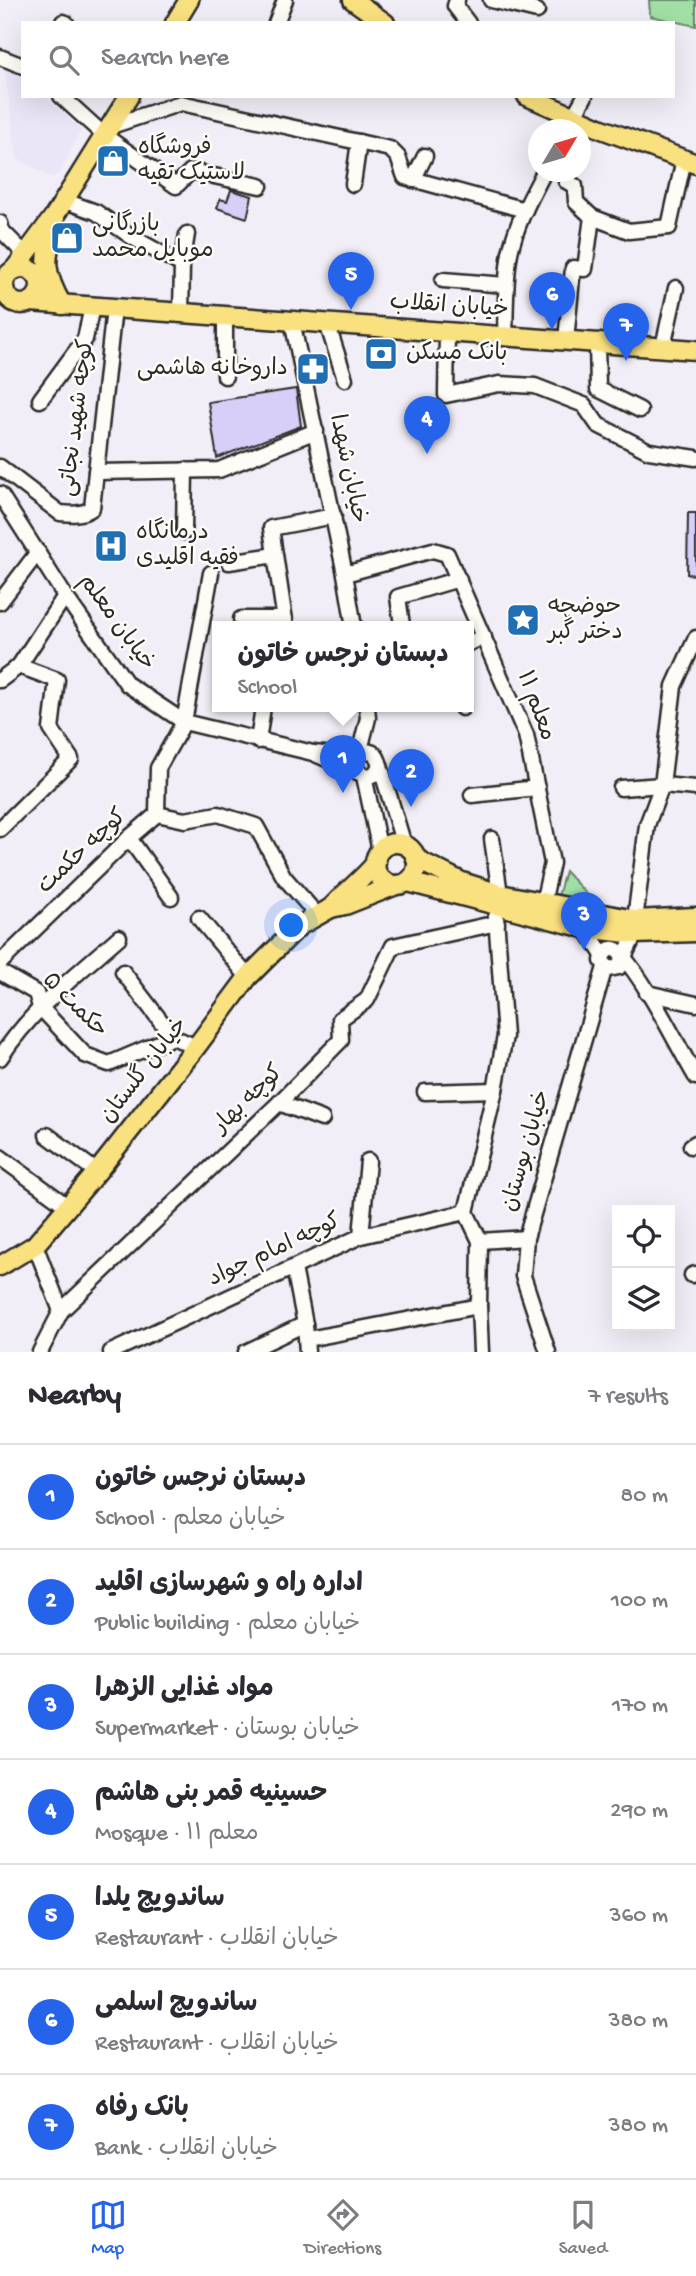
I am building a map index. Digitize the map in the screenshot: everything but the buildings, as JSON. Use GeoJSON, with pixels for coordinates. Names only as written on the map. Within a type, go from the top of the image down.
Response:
{"type":"FeatureCollection","features":[{"type":"Feature","properties":{"kind":"main road"},"geometry":{"type":"LineString","coordinates":[[176,21],[189,0]]}},
{"type":"Feature","properties":{"kind":"main road"},"geometry":{"type":"LineString","coordinates":[[353,0],[382,21]]}},
{"type":"Feature","properties":{"kind":"main road"},"geometry":{"type":"LineString","coordinates":[[25,303],[10,299],[2,291],[6,278],[60,208],[129,98]]}},
{"type":"Feature","properties":{"kind":"main road"},"geometry":{"type":"LineString","coordinates":[[530,98],[563,119]]}},
{"type":"Feature","properties":{"kind":"main road"},"geometry":{"type":"LineString","coordinates":[[591,130],[690,162]]}},
{"type":"Feature","properties":{"kind":"main road"},"geometry":{"type":"LineString","coordinates":[[60,208],[47,255],[46,269],[52,288],[62,304]]}},
{"type":"Feature","properties":{"kind":"main road"},"geometry":{"type":"LineString","coordinates":[[0,312],[25,303],[40,290],[37,275],[24,268],[14,270]]}},
{"type":"Feature","properties":{"kind":"main road","name":"خیابان انقلاب"},"geometry":{"type":"LineString","coordinates":[[25,303],[696,349]]}},
{"type":"Feature","properties":{"kind":"main road"},"geometry":{"type":"LineString","coordinates":[[394,844],[410,849],[416,859],[416,872],[402,883],[324,911],[363,879],[378,857],[394,844]]}},
{"type":"Feature","properties":{"kind":"main road"},"geometry":{"type":"LineString","coordinates":[[378,857],[376,870],[383,881],[402,883],[584,928],[635,927],[696,932]]}},
{"type":"Feature","properties":{"kind":"main road"},"geometry":{"type":"LineString","coordinates":[[416,859],[462,882],[497,907],[543,903],[635,927],[696,917]]}},
{"type":"Feature","properties":{"kind":"main road","name":"خیابان گلستان"},"geometry":{"type":"LineString","coordinates":[[2,1260],[35,1245],[97,1172],[248,977],[299,926],[324,911]]}},
{"type":"Feature","properties":{"kind":"street"},"geometry":{"type":"LineString","coordinates":[[277,21],[285,0]]}},
{"type":"Feature","properties":{"kind":"street"},"geometry":{"type":"LineString","coordinates":[[457,0],[455,6],[466,21]]}},
{"type":"Feature","properties":{"kind":"street"},"geometry":{"type":"LineString","coordinates":[[491,0],[537,11]]}},
{"type":"Feature","properties":{"kind":"street"},"geometry":{"type":"LineString","coordinates":[[0,57],[21,65]]}},
{"type":"Feature","properties":{"kind":"street"},"geometry":{"type":"LineString","coordinates":[[64,98],[176,186],[191,171],[260,186]]}},
{"type":"Feature","properties":{"kind":"street"},"geometry":{"type":"LineString","coordinates":[[571,119],[584,98]]}},
{"type":"Feature","properties":{"kind":"street"},"geometry":{"type":"LineString","coordinates":[[108,131],[181,103],[390,149],[398,157],[405,177],[525,210]]}},
{"type":"Feature","properties":{"kind":"street"},"geometry":{"type":"LineString","coordinates":[[353,184],[359,142]]}},
{"type":"Feature","properties":{"kind":"street"},"geometry":{"type":"LineString","coordinates":[[413,180],[425,156]]}},
{"type":"Feature","properties":{"kind":"street"},"geometry":{"type":"LineString","coordinates":[[568,182],[575,186],[576,202],[592,218],[629,231],[669,226],[690,162]]}},
{"type":"Feature","properties":{"kind":"street"},"geometry":{"type":"LineString","coordinates":[[505,336],[510,251],[539,182]]}},
{"type":"Feature","properties":{"kind":"street"},"geometry":{"type":"LineString","coordinates":[[60,208],[96,212],[132,237],[182,265]]}},
{"type":"Feature","properties":{"kind":"street"},"geometry":{"type":"LineString","coordinates":[[566,340],[573,268],[585,269],[592,218]]}},
{"type":"Feature","properties":{"kind":"street"},"geometry":{"type":"LineString","coordinates":[[0,223],[2,231],[25,254]]}},
{"type":"Feature","properties":{"kind":"street"},"geometry":{"type":"LineString","coordinates":[[181,313],[182,265],[187,234]]}},
{"type":"Feature","properties":{"kind":"street"},"geometry":{"type":"LineString","coordinates":[[443,280],[506,285]]}},
{"type":"Feature","properties":{"kind":"street"},"geometry":{"type":"LineString","coordinates":[[663,347],[676,288]]}},
{"type":"Feature","properties":{"kind":"street"},"geometry":{"type":"LineString","coordinates":[[40,400],[85,340],[92,307]]}},
{"type":"Feature","properties":{"kind":"street","name":"کوچه شهید نجاتی"},"geometry":{"type":"LineString","coordinates":[[0,467],[60,513],[86,512],[92,508],[114,308]]}},
{"type":"Feature","properties":{"kind":"street"},"geometry":{"type":"LineString","coordinates":[[225,316],[225,376]]}},
{"type":"Feature","properties":{"kind":"street","name":"خیابان شهدا"},"geometry":{"type":"LineString","coordinates":[[292,321],[334,516],[353,621]]}},
{"type":"Feature","properties":{"kind":"street"},"geometry":{"type":"LineString","coordinates":[[327,323],[345,379]]}},
{"type":"Feature","properties":{"kind":"street"},"geometry":{"type":"LineString","coordinates":[[447,332],[446,396],[499,384],[534,386],[584,405],[598,425],[649,451],[696,458]]}},
{"type":"Feature","properties":{"kind":"street"},"geometry":{"type":"LineString","coordinates":[[597,342],[598,389],[640,410]]}},
{"type":"Feature","properties":{"kind":"street"},"geometry":{"type":"LineString","coordinates":[[96,472],[219,470],[316,431]]}},
{"type":"Feature","properties":{"kind":"street"},"geometry":{"type":"LineString","coordinates":[[184,470],[184,531]]}},
{"type":"Feature","properties":{"kind":"street","name":"خیابان معلم"},"geometry":{"type":"LineString","coordinates":[[0,494],[65,596],[127,684],[184,722],[313,753],[358,755]]}},
{"type":"Feature","properties":{"kind":"street"},"geometry":{"type":"LineString","coordinates":[[286,621],[271,528],[334,516]]}},
{"type":"Feature","properties":{"kind":"street","name":"معلم ۱۱"},"geometry":{"type":"LineString","coordinates":[[345,574],[433,550],[441,550],[447,554],[526,735],[552,863],[543,903]]}},
{"type":"Feature","properties":{"kind":"street"},"geometry":{"type":"LineString","coordinates":[[0,602],[38,552]]}},
{"type":"Feature","properties":{"kind":"street"},"geometry":{"type":"LineString","coordinates":[[229,562],[275,555]]}},
{"type":"Feature","properties":{"kind":"street","name":"کوچه حکمت"},"geometry":{"type":"LineString","coordinates":[[0,963],[157,814],[158,768],[184,722],[211,573]]}},
{"type":"Feature","properties":{"kind":"street"},"geometry":{"type":"LineString","coordinates":[[401,621],[398,597],[458,579]]}},
{"type":"Feature","properties":{"kind":"street"},"geometry":{"type":"LineString","coordinates":[[0,680],[19,666],[65,596]]}},
{"type":"Feature","properties":{"kind":"street"},"geometry":{"type":"LineString","coordinates":[[241,620],[256,621]]}},
{"type":"Feature","properties":{"kind":"street"},"geometry":{"type":"LineString","coordinates":[[474,641],[484,637]]}},
{"type":"Feature","properties":{"kind":"street"},"geometry":{"type":"LineString","coordinates":[[635,927],[647,825],[662,785],[674,686],[696,638]]}},
{"type":"Feature","properties":{"kind":"street"},"geometry":{"type":"LineString","coordinates":[[0,829],[71,759],[51,729],[57,680],[19,666]]}},
{"type":"Feature","properties":{"kind":"street"},"geometry":{"type":"LineString","coordinates":[[258,741],[262,712]]}},
{"type":"Feature","properties":{"kind":"street"},"geometry":{"type":"LineString","coordinates":[[367,712],[354,764],[360,774],[378,857]]}},
{"type":"Feature","properties":{"kind":"street"},"geometry":{"type":"LineString","coordinates":[[358,755],[372,752],[379,762],[404,845]]}},
{"type":"Feature","properties":{"kind":"street","name":"خیابان معلم"},"geometry":{"type":"LineString","coordinates":[[313,753],[360,774]]}},
{"type":"Feature","properties":{"kind":"street"},"geometry":{"type":"LineString","coordinates":[[360,774],[375,773],[379,762]]}},
{"type":"Feature","properties":{"kind":"street"},"geometry":{"type":"LineString","coordinates":[[621,788],[662,785],[696,788]]}},
{"type":"Feature","properties":{"kind":"street"},"geometry":{"type":"LineString","coordinates":[[472,795],[537,789]]}},
{"type":"Feature","properties":{"kind":"street"},"geometry":{"type":"LineString","coordinates":[[157,814],[185,820],[218,814],[256,826],[284,877],[324,911]]}},
{"type":"Feature","properties":{"kind":"street"},"geometry":{"type":"LineString","coordinates":[[129,838],[171,897]]}},
{"type":"Feature","properties":{"kind":"street"},"geometry":{"type":"LineString","coordinates":[[481,1352],[480,1241],[467,1212],[505,1036],[492,839]]}},
{"type":"Feature","properties":{"kind":"street","name":"کوچه بهار"},"geometry":{"type":"LineString","coordinates":[[40,1352],[61,1311],[279,1103],[341,1040],[340,1019],[367,1000],[393,946],[497,907]]}},
{"type":"Feature","properties":{"kind":"street"},"geometry":{"type":"LineString","coordinates":[[199,918],[248,977]]}},
{"type":"Feature","properties":{"kind":"street","name":"خیابان بوستان"},"geometry":{"type":"LineString","coordinates":[[480,1241],[526,1238],[611,962],[635,927]]}},
{"type":"Feature","properties":{"kind":"street"},"geometry":{"type":"LineString","coordinates":[[584,928],[611,962],[643,987],[696,1004]]}},
{"type":"Feature","properties":{"kind":"street"},"geometry":{"type":"LineString","coordinates":[[0,1059],[13,1038],[40,1007],[119,937]]}},
{"type":"Feature","properties":{"kind":"street","name":"حکمت ۵"},"geometry":{"type":"LineString","coordinates":[[0,972],[36,993],[40,1007],[85,1055],[108,1063],[173,1037]]}},
{"type":"Feature","properties":{"kind":"street"},"geometry":{"type":"LineString","coordinates":[[123,972],[173,1037],[196,1047]]}},
{"type":"Feature","properties":{"kind":"street"},"geometry":{"type":"LineString","coordinates":[[643,987],[696,1077]]}},
{"type":"Feature","properties":{"kind":"street"},"geometry":{"type":"LineString","coordinates":[[425,1092],[495,1090]]}},
{"type":"Feature","properties":{"kind":"street"},"geometry":{"type":"LineString","coordinates":[[279,1103],[322,1119]]}},
{"type":"Feature","properties":{"kind":"street"},"geometry":{"type":"LineString","coordinates":[[47,1135],[97,1172]]}},
{"type":"Feature","properties":{"kind":"street"},"geometry":{"type":"LineString","coordinates":[[0,1157],[68,1206]]}},
{"type":"Feature","properties":{"kind":"street"},"geometry":{"type":"LineString","coordinates":[[361,1236],[368,1161]]}},
{"type":"Feature","properties":{"kind":"street","name":"کوچه امام جواد"},"geometry":{"type":"LineString","coordinates":[[111,1352],[361,1236],[467,1212]]}},
{"type":"Feature","properties":{"kind":"street"},"geometry":{"type":"LineString","coordinates":[[526,1238],[523,1276],[548,1352]]}},
{"type":"Feature","properties":{"kind":"street"},"geometry":{"type":"LineString","coordinates":[[35,1245],[61,1311]]}},
{"type":"Feature","properties":{"kind":"street"},"geometry":{"type":"LineString","coordinates":[[294,1268],[307,1346],[479,1306]]}},
{"type":"Feature","properties":{"kind":"street"},"geometry":{"type":"LineString","coordinates":[[246,1352],[305,1324]]}},
{"type":"Feature","properties":{"kind":"shaded area"},"geometry":{"type":"Polygon","coordinates":[[[5,69],[21,78],[21,98],[46,98],[81,130],[60,172],[53,178],[17,158],[5,69]]]}},
{"type":"Feature","properties":{"kind":"green space"},"geometry":{"type":"Polygon","coordinates":[[[649,0],[696,0],[696,26],[650,16],[649,0]]]}},
{"type":"Feature","properties":{"kind":"green space"},"geometry":{"type":"Polygon","coordinates":[[[565,871],[596,904],[558,896],[565,871]]]}},
{"type":"Feature","properties":{"kind":"place","name":"فروشگاه لاستیک تقیه"},"geometry":{"type":"Point","coordinates":[113,161]}},
{"type":"Feature","properties":{"kind":"place","name":"بازرگانی موبایل محمد"},"geometry":{"type":"Point","coordinates":[67,238]}},
{"type":"Feature","properties":{"kind":"place","name":"ساندویچ یلدا"},"geometry":{"type":"Point","coordinates":[351,310]}},
{"type":"Feature","properties":{"kind":"place","name":"ساندویچ اسلمی"},"geometry":{"type":"Point","coordinates":[552,330]}},
{"type":"Feature","properties":{"kind":"place","name":"بانک مسکن"},"geometry":{"type":"Point","coordinates":[381,354]}},
{"type":"Feature","properties":{"kind":"place","name":"بانک رفاه"},"geometry":{"type":"Point","coordinates":[626,361]}},
{"type":"Feature","properties":{"kind":"place","name":"داروخانه هاشمی"},"geometry":{"type":"Point","coordinates":[313,369]}},
{"type":"Feature","properties":{"kind":"place","name":"حسینیه قمر بنی هاشم"},"geometry":{"type":"Point","coordinates":[427,454]}},
{"type":"Feature","properties":{"kind":"place","name":"درمانگاه فقیه اقلیدی"},"geometry":{"type":"Point","coordinates":[111,546]}},
{"type":"Feature","properties":{"kind":"place","name":"حوضچه دختر گبر"},"geometry":{"type":"Point","coordinates":[523,620]}},
{"type":"Feature","properties":{"kind":"place","name":"دبستان نرجس خاتون"},"geometry":{"type":"Point","coordinates":[343,793]}},
{"type":"Feature","properties":{"kind":"place","name":"اداره راه و شهرسازی اقلید"},"geometry":{"type":"Point","coordinates":[411,807]}},
{"type":"Feature","properties":{"kind":"place","name":"مواد غذایی الزهرا"},"geometry":{"type":"Point","coordinates":[584,950]}}]}
